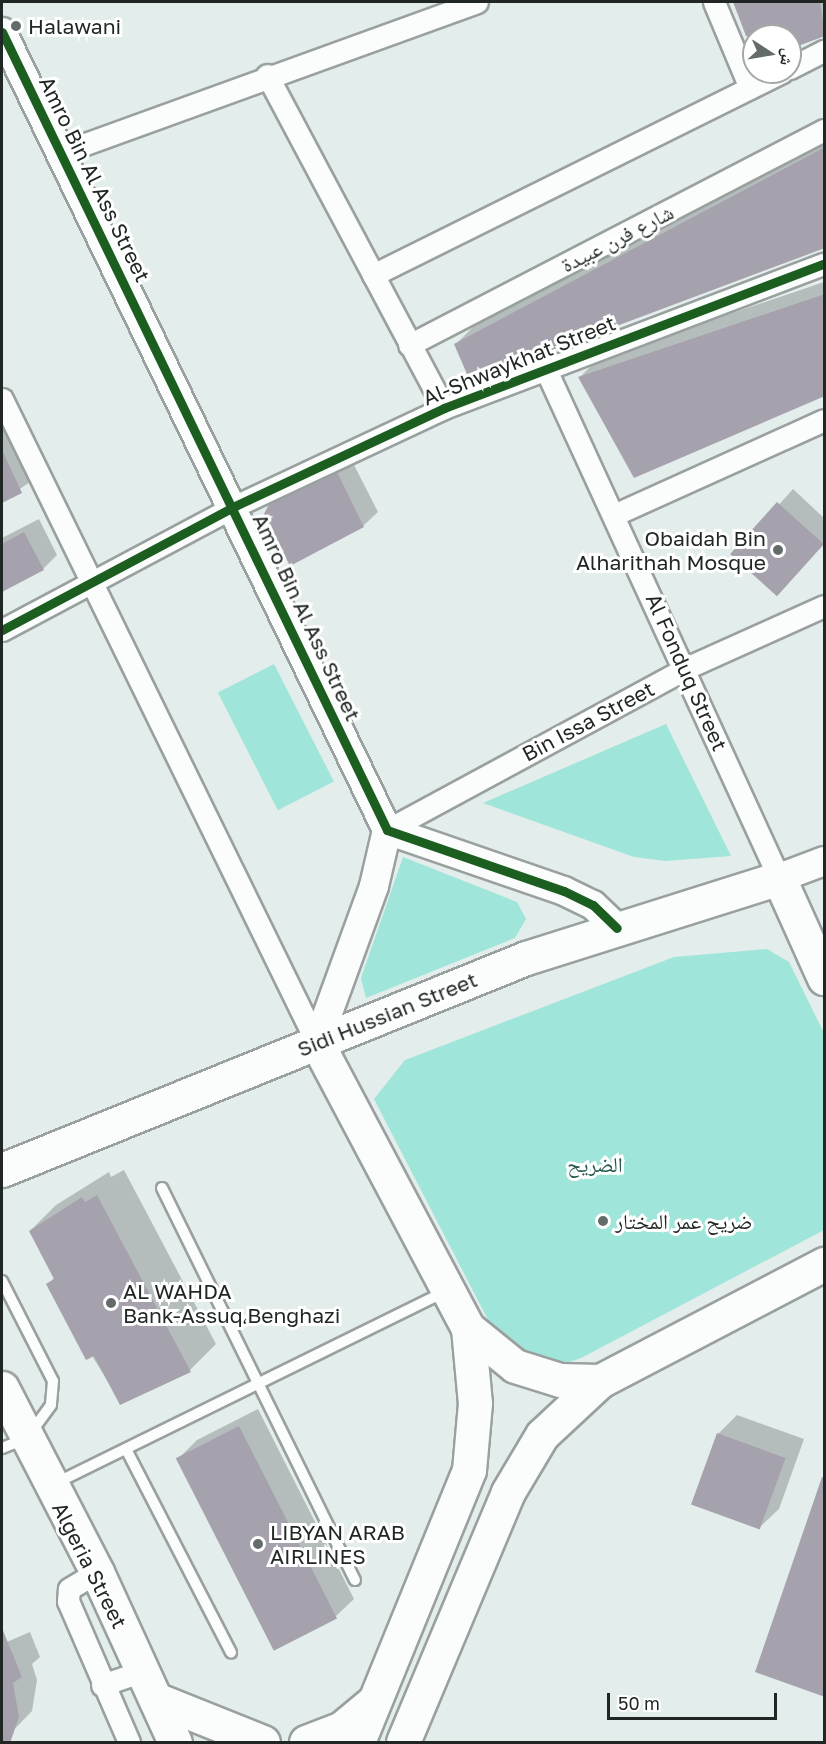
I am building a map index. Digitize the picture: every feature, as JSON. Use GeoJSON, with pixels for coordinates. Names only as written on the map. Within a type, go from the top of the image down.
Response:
{"type":"FeatureCollection","features":[{"type":"Feature","properties":{"kind":"main road","name":"Sidi Hussian Street"},"geometry":{"type":"LineString","coordinates":[[2,1170],[526,958],[779,878]]}},
{"type":"Feature","properties":{"kind":"main road"},"geometry":{"type":"LineString","coordinates":[[779,878],[825,978]]}},
{"type":"Feature","properties":{"kind":"main road"},"geometry":{"type":"LineString","coordinates":[[317,1043],[468,1328],[474,1403],[469,1470],[358,1743]]}},
{"type":"Feature","properties":{"kind":"main road"},"geometry":{"type":"LineString","coordinates":[[403,1743],[525,1458],[600,1381],[825,1264]]}},
{"type":"Feature","properties":{"kind":"main road"},"geometry":{"type":"LineString","coordinates":[[468,1328],[515,1366],[560,1380],[600,1381]]}},
{"type":"Feature","properties":{"kind":"main road","name":"Algeria Street"},"geometry":{"type":"LineString","coordinates":[[2,1388],[14,1443],[51,1486],[97,1572],[158,1700],[175,1743]]}},
{"type":"Feature","properties":{"kind":"main road"},"geometry":{"type":"LineString","coordinates":[[306,1743],[342,1728],[376,1698]]}},
{"type":"Feature","properties":{"kind":"main road"},"geometry":{"type":"LineString","coordinates":[[414,1743],[423,1699]]}},
{"type":"Feature","properties":{"kind":"main road"},"geometry":{"type":"LineString","coordinates":[[158,1700],[263,1743]]}},
{"type":"Feature","properties":{"kind":"street"},"geometry":{"type":"LineString","coordinates":[[63,152],[267,75],[477,2]]}},
{"type":"Feature","properties":{"kind":"street"},"geometry":{"type":"LineString","coordinates":[[714,2],[750,88]]}},
{"type":"Feature","properties":{"kind":"street","name":"Amro Bin Al Ass Street"},"geometry":{"type":"LineString","coordinates":[[2,33],[63,152],[235,506],[387,830]]}},
{"type":"Feature","properties":{"kind":"street"},"geometry":{"type":"LineString","coordinates":[[802,62],[825,51]]}},
{"type":"Feature","properties":{"kind":"street"},"geometry":{"type":"LineString","coordinates":[[267,75],[444,408]]}},
{"type":"Feature","properties":{"kind":"street"},"geometry":{"type":"LineString","coordinates":[[373,275],[758,84]]}},
{"type":"Feature","properties":{"kind":"street","name":"شارع فرن عبيدة"},"geometry":{"type":"LineString","coordinates":[[410,345],[825,130]]}},
{"type":"Feature","properties":{"kind":"street","name":"Al-Shwaykhat Street"},"geometry":{"type":"LineString","coordinates":[[2,630],[93,584],[235,506],[444,408],[825,264]]}},
{"type":"Feature","properties":{"kind":"street","name":"Al Fonduq Street"},"geometry":{"type":"LineString","coordinates":[[546,370],[616,514],[779,878]]}},
{"type":"Feature","properties":{"kind":"street"},"geometry":{"type":"LineString","coordinates":[[2,399],[317,1043]]}},
{"type":"Feature","properties":{"kind":"street"},"geometry":{"type":"LineString","coordinates":[[616,514],[825,420]]}},
{"type":"Feature","properties":{"kind":"street","name":"Bin Issa Street"},"geometry":{"type":"LineString","coordinates":[[387,830],[686,668],[825,606]]}},
{"type":"Feature","properties":{"kind":"street"},"geometry":{"type":"LineString","coordinates":[[317,1043],[374,886],[387,830],[564,891],[593,905],[617,928]]}},
{"type":"Feature","properties":{"kind":"street"},"geometry":{"type":"LineString","coordinates":[[779,878],[825,861]]}},
{"type":"Feature","properties":{"kind":"street"},"geometry":{"type":"LineString","coordinates":[[97,1572],[69,1589],[68,1601],[102,1685],[129,1743]]}},
{"type":"Feature","properties":{"kind":"street"},"geometry":{"type":"LineString","coordinates":[[102,1685],[143,1671]]}},
{"type":"Feature","properties":{"kind":"lane"},"geometry":{"type":"LineString","coordinates":[[162,1188],[355,1580]]}},
{"type":"Feature","properties":{"kind":"lane"},"geometry":{"type":"LineString","coordinates":[[2,1281],[53,1381],[51,1405],[14,1443]]}},
{"type":"Feature","properties":{"kind":"lane"},"geometry":{"type":"LineString","coordinates":[[51,1486],[449,1289]]}},
{"type":"Feature","properties":{"kind":"lane"},"geometry":{"type":"LineString","coordinates":[[126,1449],[231,1652]]}},
{"type":"Feature","properties":{"kind":"green space"},"geometry":{"type":"Polygon","coordinates":[[[274,664],[334,782],[278,810],[218,693],[274,664]]]}},
{"type":"Feature","properties":{"kind":"green space"},"geometry":{"type":"Polygon","coordinates":[[[666,724],[731,856],[665,861],[634,857],[483,803],[666,724]]]}},
{"type":"Feature","properties":{"kind":"green space"},"geometry":{"type":"Polygon","coordinates":[[[403,857],[517,902],[526,919],[515,938],[366,998],[361,978],[403,857]]]}},
{"type":"Feature","properties":{"kind":"green space","name":"الضريح"},"geometry":{"type":"Polygon","coordinates":[[[767,949],[789,962],[824,1033],[824,1230],[581,1358],[553,1368],[502,1347],[374,1099],[405,1060],[674,957],[767,949]]]}},
{"type":"Feature","properties":{"kind":"building"},"geometry":{"type":"Polygon","coordinates":[[[733,2],[820,2],[825,36],[802,45],[802,24],[742,26],[733,2]]]}},
{"type":"Feature","properties":{"kind":"building"},"geometry":{"type":"Polygon","coordinates":[[[825,147],[825,248],[470,381],[454,344],[825,147]]]}},
{"type":"Feature","properties":{"kind":"building"},"geometry":{"type":"Polygon","coordinates":[[[825,294],[825,396],[634,478],[578,377],[825,294]]]}},
{"type":"Feature","properties":{"kind":"building"},"geometry":{"type":"Polygon","coordinates":[[[2,450],[22,493],[2,503],[2,450]]]}},
{"type":"Feature","properties":{"kind":"building"},"geometry":{"type":"Polygon","coordinates":[[[337,472],[364,527],[290,566],[264,514],[269,504],[337,472]]]}},
{"type":"Feature","properties":{"kind":"building","name":"Obaidah Bin Alharithah Mosque"},"geometry":{"type":"Polygon","coordinates":[[[777,502],[824,544],[777,596],[730,554],[777,502]]]}},
{"type":"Feature","properties":{"kind":"building"},"geometry":{"type":"Polygon","coordinates":[[[24,532],[44,570],[2,592],[2,544],[24,532]]]}},
{"type":"Feature","properties":{"kind":"building"},"geometry":{"type":"Polygon","coordinates":[[[97,1195],[191,1372],[120,1405],[94,1356],[86,1360],[46,1284],[54,1279],[29,1231],[82,1197],[85,1202],[97,1195]]]}},
{"type":"Feature","properties":{"kind":"building"},"geometry":{"type":"Polygon","coordinates":[[[239,1426],[337,1618],[274,1651],[176,1458],[239,1426]]]}},
{"type":"Feature","properties":{"kind":"building"},"geometry":{"type":"Polygon","coordinates":[[[717,1433],[786,1458],[760,1529],[691,1504],[717,1433]]]}},
{"type":"Feature","properties":{"kind":"building"},"geometry":{"type":"Polygon","coordinates":[[[822,1477],[825,1478],[825,1697],[755,1672],[822,1477]]]}},
{"type":"Feature","properties":{"kind":"building"},"geometry":{"type":"Polygon","coordinates":[[[2,1628],[22,1677],[13,1683],[19,1717],[10,1743],[2,1743],[2,1628]]]}},
{"type":"Feature","properties":{"kind":"cycle path"},"geometry":{"type":"LineString","coordinates":[[2,32],[387,830],[564,891],[593,905],[617,928]]}},
{"type":"Feature","properties":{"kind":"cycle path"},"geometry":{"type":"LineString","coordinates":[[2,630],[235,506],[444,408],[824,264]]}},
{"type":"Feature","properties":{"kind":"place","name":"Halawani"},"geometry":{"type":"Point","coordinates":[16,26]}},
{"type":"Feature","properties":{"kind":"place","name":"Obaidah Bin Alharithah Mosque"},"geometry":{"type":"Point","coordinates":[778,550]}},
{"type":"Feature","properties":{"kind":"place","name":"ضريح عمر المختار"},"geometry":{"type":"Point","coordinates":[603,1221]}},
{"type":"Feature","properties":{"kind":"place","name":"AL WAHDA Bank-Assuq،Benghazi"},"geometry":{"type":"Point","coordinates":[111,1303]}},
{"type":"Feature","properties":{"kind":"place","name":"LIBYAN ARAB AIRLINES"},"geometry":{"type":"Point","coordinates":[258,1544]}}]}
